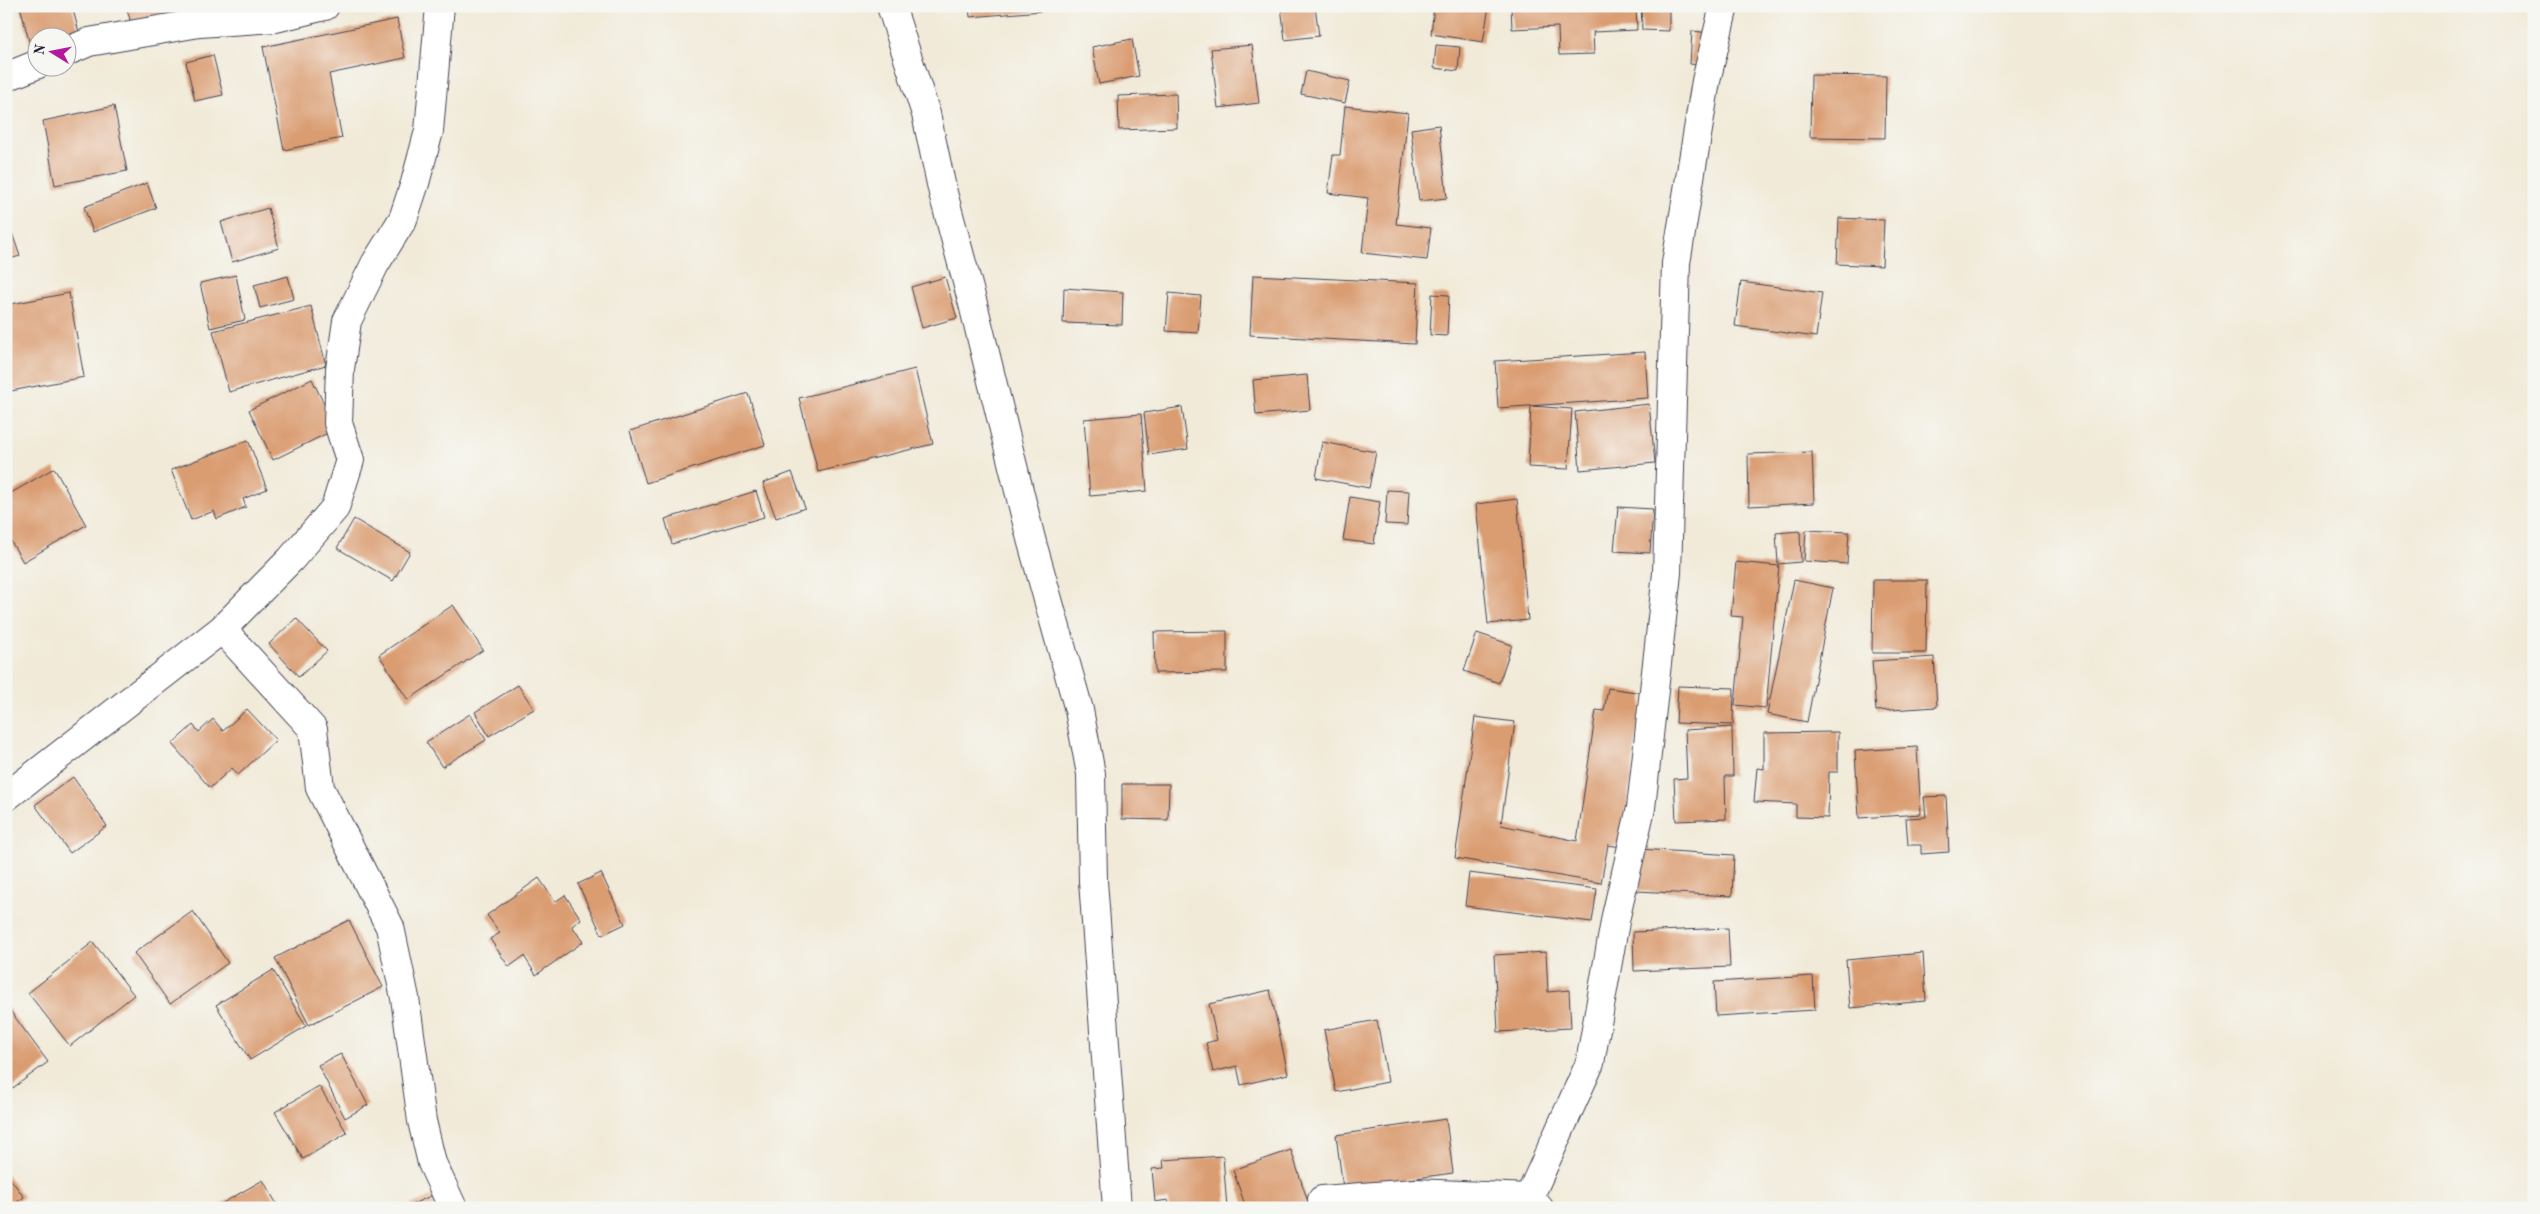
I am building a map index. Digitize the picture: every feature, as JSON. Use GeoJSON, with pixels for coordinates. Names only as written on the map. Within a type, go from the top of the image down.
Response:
{"type":"FeatureCollection","features":[{"type":"Feature","properties":{"kind":"street"},"geometry":{"type":"LineString","coordinates":[[78,47],[89,42],[198,23],[276,18],[325,6]]}},
{"type":"Feature","properties":{"kind":"street"},"geometry":{"type":"LineString","coordinates":[[6,797],[222,629],[335,508],[350,460],[338,423],[340,369],[347,321],[375,264],[403,219],[415,183],[429,131],[440,6]]}},
{"type":"Feature","properties":{"kind":"street"},"geometry":{"type":"LineString","coordinates":[[891,6],[926,114],[943,193],[974,304],[1031,539],[1079,710],[1090,774],[1093,881],[1117,1208]]}},
{"type":"Feature","properties":{"kind":"street"},"geometry":{"type":"LineString","coordinates":[[1322,1200],[1415,1192],[1534,1203],[1590,1063],[1616,916],[1641,808],[1667,573],[1676,262],[1706,81],[1724,6]]}},
{"type":"Feature","properties":{"kind":"street"},"geometry":{"type":"LineString","coordinates":[[6,77],[28,68]]}},
{"type":"Feature","properties":{"kind":"street"},"geometry":{"type":"LineString","coordinates":[[222,629],[313,729],[320,788],[390,927],[405,998],[422,1121],[432,1163],[453,1208]]}},
{"type":"Feature","properties":{"kind":"building"},"geometry":{"type":"Polygon","coordinates":[[[20,6],[72,6],[78,28],[28,28],[28,37],[20,6]]]}},
{"type":"Feature","properties":{"kind":"building"},"geometry":{"type":"Polygon","coordinates":[[[126,6],[172,6],[176,21],[134,33],[126,6]]]}},
{"type":"Feature","properties":{"kind":"building"},"geometry":{"type":"Polygon","coordinates":[[[969,6],[1042,6],[1042,11],[970,17],[969,6]]]}},
{"type":"Feature","properties":{"kind":"building"},"geometry":{"type":"Polygon","coordinates":[[[1281,6],[1315,6],[1319,36],[1285,40],[1281,6]]]}},
{"type":"Feature","properties":{"kind":"building"},"geometry":{"type":"Polygon","coordinates":[[[1434,6],[1489,6],[1483,42],[1431,34],[1434,6]]]}},
{"type":"Feature","properties":{"kind":"building"},"geometry":{"type":"Polygon","coordinates":[[[1511,6],[1636,6],[1637,30],[1593,32],[1594,54],[1559,55],[1558,27],[1512,29],[1511,6]]]}},
{"type":"Feature","properties":{"kind":"building"},"geometry":{"type":"Polygon","coordinates":[[[1641,6],[1669,6],[1669,31],[1642,30],[1641,6]]]}},
{"type":"Feature","properties":{"kind":"building"},"geometry":{"type":"Polygon","coordinates":[[[397,19],[405,58],[329,74],[342,138],[284,150],[263,47],[397,19]]]}},
{"type":"Feature","properties":{"kind":"building"},"geometry":{"type":"Polygon","coordinates":[[[1692,31],[1711,33],[1708,66],[1690,64],[1692,31]]]}},
{"type":"Feature","properties":{"kind":"building"},"geometry":{"type":"Polygon","coordinates":[[[1132,39],[1139,76],[1099,84],[1092,47],[1132,39]]]}},
{"type":"Feature","properties":{"kind":"building"},"geometry":{"type":"Polygon","coordinates":[[[1252,45],[1259,103],[1218,108],[1211,49],[1252,45]]]}},
{"type":"Feature","properties":{"kind":"building"},"geometry":{"type":"Polygon","coordinates":[[[1436,45],[1460,47],[1458,71],[1434,68],[1436,45]]]}},
{"type":"Feature","properties":{"kind":"building"},"geometry":{"type":"Polygon","coordinates":[[[213,55],[223,95],[195,101],[186,62],[213,55]]]}},
{"type":"Feature","properties":{"kind":"building"},"geometry":{"type":"Polygon","coordinates":[[[1306,71],[1350,81],[1345,103],[1301,94],[1306,71]]]}},
{"type":"Feature","properties":{"kind":"building"},"geometry":{"type":"Polygon","coordinates":[[[1811,75],[1886,76],[1885,138],[1810,137],[1811,75]]]}},
{"type":"Feature","properties":{"kind":"building"},"geometry":{"type":"Polygon","coordinates":[[[1176,94],[1177,128],[1119,130],[1118,96],[1176,94]]]}},
{"type":"Feature","properties":{"kind":"building"},"geometry":{"type":"Polygon","coordinates":[[[114,106],[127,171],[55,185],[43,121],[114,106]]]}},
{"type":"Feature","properties":{"kind":"building"},"geometry":{"type":"Polygon","coordinates":[[[1345,106],[1408,113],[1396,224],[1431,228],[1427,260],[1362,253],[1368,198],[1328,193],[1333,155],[1340,155],[1345,106]]]}},
{"type":"Feature","properties":{"kind":"building"},"geometry":{"type":"Polygon","coordinates":[[[1439,125],[1447,198],[1419,201],[1411,129],[1439,125]]]}},
{"type":"Feature","properties":{"kind":"building"},"geometry":{"type":"Polygon","coordinates":[[[147,183],[156,208],[93,232],[84,207],[147,183]]]}},
{"type":"Feature","properties":{"kind":"building"},"geometry":{"type":"Polygon","coordinates":[[[268,208],[279,248],[232,262],[221,222],[268,208]]]}},
{"type":"Feature","properties":{"kind":"building"},"geometry":{"type":"Polygon","coordinates":[[[6,216],[20,256],[6,260],[6,216]]]}},
{"type":"Feature","properties":{"kind":"building"},"geometry":{"type":"Polygon","coordinates":[[[1839,218],[1884,220],[1882,266],[1837,264],[1839,218]]]}},
{"type":"Feature","properties":{"kind":"building"},"geometry":{"type":"Polygon","coordinates":[[[236,275],[245,320],[210,328],[200,283],[236,275]]]}},
{"type":"Feature","properties":{"kind":"building"},"geometry":{"type":"Polygon","coordinates":[[[1253,275],[1418,283],[1415,344],[1250,335],[1253,275]]]}},
{"type":"Feature","properties":{"kind":"building"},"geometry":{"type":"Polygon","coordinates":[[[288,276],[294,299],[260,308],[254,285],[288,276]]]}},
{"type":"Feature","properties":{"kind":"building"},"geometry":{"type":"Polygon","coordinates":[[[945,277],[957,318],[922,328],[911,287],[945,277]]]}},
{"type":"Feature","properties":{"kind":"building"},"geometry":{"type":"Polygon","coordinates":[[[1741,282],[1822,293],[1816,337],[1735,326],[1741,282]]]}},
{"type":"Feature","properties":{"kind":"building"},"geometry":{"type":"Polygon","coordinates":[[[1064,288],[1123,292],[1122,325],[1063,323],[1064,288]]]}},
{"type":"Feature","properties":{"kind":"building"},"geometry":{"type":"Polygon","coordinates":[[[69,293],[84,377],[11,391],[6,365],[6,305],[69,293]]]}},
{"type":"Feature","properties":{"kind":"building"},"geometry":{"type":"Polygon","coordinates":[[[1169,293],[1201,296],[1198,333],[1166,331],[1169,293]]]}},
{"type":"Feature","properties":{"kind":"building"},"geometry":{"type":"Polygon","coordinates":[[[1432,294],[1449,295],[1447,336],[1430,335],[1432,294]]]}},
{"type":"Feature","properties":{"kind":"building"},"geometry":{"type":"Polygon","coordinates":[[[311,306],[326,365],[229,392],[213,331],[311,306]]]}},
{"type":"Feature","properties":{"kind":"building"},"geometry":{"type":"Polygon","coordinates":[[[1645,352],[1648,398],[1498,408],[1495,361],[1645,352]]]}},
{"type":"Feature","properties":{"kind":"building"},"geometry":{"type":"Polygon","coordinates":[[[915,369],[933,444],[818,472],[799,398],[915,369]]]}},
{"type":"Feature","properties":{"kind":"building"},"geometry":{"type":"Polygon","coordinates":[[[1307,375],[1310,410],[1256,415],[1253,380],[1307,375]]]}},
{"type":"Feature","properties":{"kind":"building"},"geometry":{"type":"Polygon","coordinates":[[[312,379],[336,429],[273,460],[249,410],[312,379]]]}},
{"type":"Feature","properties":{"kind":"building"},"geometry":{"type":"Polygon","coordinates":[[[748,393],[765,445],[646,483],[630,431],[748,393]]]}},
{"type":"Feature","properties":{"kind":"building"},"geometry":{"type":"Polygon","coordinates":[[[1649,404],[1655,463],[1580,470],[1575,412],[1649,404]]]}},
{"type":"Feature","properties":{"kind":"building"},"geometry":{"type":"Polygon","coordinates":[[[1531,406],[1572,409],[1568,469],[1528,467],[1531,406]]]}},
{"type":"Feature","properties":{"kind":"building"},"geometry":{"type":"Polygon","coordinates":[[[1182,407],[1188,449],[1149,455],[1144,413],[1182,407]]]}},
{"type":"Feature","properties":{"kind":"building"},"geometry":{"type":"Polygon","coordinates":[[[1141,414],[1147,491],[1090,496],[1084,419],[1141,414]]]}},
{"type":"Feature","properties":{"kind":"building"},"geometry":{"type":"Polygon","coordinates":[[[248,440],[267,489],[243,499],[246,507],[217,519],[214,511],[191,520],[171,470],[248,440]]]}},
{"type":"Feature","properties":{"kind":"building"},"geometry":{"type":"Polygon","coordinates":[[[1322,442],[1376,452],[1369,488],[1316,478],[1322,442]]]}},
{"type":"Feature","properties":{"kind":"building"},"geometry":{"type":"Polygon","coordinates":[[[1812,452],[1814,503],[1749,506],[1748,454],[1812,452]]]}},
{"type":"Feature","properties":{"kind":"building"},"geometry":{"type":"Polygon","coordinates":[[[54,468],[86,525],[23,562],[6,533],[6,496],[54,468]]]}},
{"type":"Feature","properties":{"kind":"building"},"geometry":{"type":"Polygon","coordinates":[[[792,472],[805,508],[776,518],[763,483],[792,472]]]}},
{"type":"Feature","properties":{"kind":"building"},"geometry":{"type":"Polygon","coordinates":[[[1387,490],[1409,491],[1407,525],[1385,524],[1387,490]]]}},
{"type":"Feature","properties":{"kind":"building"},"geometry":{"type":"Polygon","coordinates":[[[756,491],[764,517],[672,544],[665,519],[756,491]]]}},
{"type":"Feature","properties":{"kind":"building"},"geometry":{"type":"Polygon","coordinates":[[[1350,497],[1380,502],[1374,544],[1343,540],[1350,497]]]}},
{"type":"Feature","properties":{"kind":"building"},"geometry":{"type":"Polygon","coordinates":[[[1517,499],[1528,620],[1488,624],[1476,504],[1517,499]]]}},
{"type":"Feature","properties":{"kind":"building"},"geometry":{"type":"Polygon","coordinates":[[[1618,507],[1653,509],[1650,553],[1614,551],[1618,507]]]}},
{"type":"Feature","properties":{"kind":"building"},"geometry":{"type":"Polygon","coordinates":[[[354,519],[410,552],[393,581],[337,548],[354,519]]]}},
{"type":"Feature","properties":{"kind":"building"},"geometry":{"type":"Polygon","coordinates":[[[1806,530],[1849,532],[1847,564],[1804,561],[1806,530]]]}},
{"type":"Feature","properties":{"kind":"building"},"geometry":{"type":"Polygon","coordinates":[[[1800,531],[1801,562],[1778,564],[1776,533],[1800,531]]]}},
{"type":"Feature","properties":{"kind":"building"},"geometry":{"type":"Polygon","coordinates":[[[1736,562],[1779,566],[1766,708],[1735,705],[1743,617],[1731,616],[1736,562]]]}},
{"type":"Feature","properties":{"kind":"building"},"geometry":{"type":"Polygon","coordinates":[[[1794,580],[1833,588],[1807,722],[1767,714],[1794,580]]]}},
{"type":"Feature","properties":{"kind":"building"},"geometry":{"type":"Polygon","coordinates":[[[1873,580],[1927,580],[1926,653],[1872,653],[1873,580]]]}},
{"type":"Feature","properties":{"kind":"building"},"geometry":{"type":"Polygon","coordinates":[[[453,605],[483,650],[408,700],[379,655],[453,605]]]}},
{"type":"Feature","properties":{"kind":"building"},"geometry":{"type":"Polygon","coordinates":[[[296,618],[327,651],[299,677],[269,644],[296,618]]]}},
{"type":"Feature","properties":{"kind":"building"},"geometry":{"type":"Polygon","coordinates":[[[1227,631],[1227,672],[1155,673],[1154,632],[1227,631]]]}},
{"type":"Feature","properties":{"kind":"building"},"geometry":{"type":"Polygon","coordinates":[[[1477,633],[1512,645],[1499,683],[1464,671],[1477,633]]]}},
{"type":"Feature","properties":{"kind":"building"},"geometry":{"type":"Polygon","coordinates":[[[1934,657],[1937,707],[1876,711],[1872,661],[1934,657]]]}},
{"type":"Feature","properties":{"kind":"building"},"geometry":{"type":"Polygon","coordinates":[[[518,685],[534,709],[489,736],[475,712],[518,685]]]}},
{"type":"Feature","properties":{"kind":"building"},"geometry":{"type":"Polygon","coordinates":[[[1678,686],[1734,688],[1733,725],[1676,723],[1678,686]]]}},
{"type":"Feature","properties":{"kind":"building"},"geometry":{"type":"Polygon","coordinates":[[[1608,688],[1643,693],[1621,847],[1608,845],[1601,883],[1455,858],[1475,717],[1515,722],[1501,825],[1577,841],[1596,710],[1604,711],[1608,688]]]}},
{"type":"Feature","properties":{"kind":"building"},"geometry":{"type":"Polygon","coordinates":[[[247,709],[276,740],[238,775],[232,768],[210,788],[172,744],[193,725],[199,732],[213,719],[223,731],[247,709]]]}},
{"type":"Feature","properties":{"kind":"building"},"geometry":{"type":"Polygon","coordinates":[[[470,714],[486,740],[442,767],[426,742],[470,714]]]}},
{"type":"Feature","properties":{"kind":"building"},"geometry":{"type":"Polygon","coordinates":[[[1732,727],[1733,776],[1725,776],[1726,819],[1676,821],[1674,779],[1687,778],[1685,730],[1732,727]]]}},
{"type":"Feature","properties":{"kind":"building"},"geometry":{"type":"Polygon","coordinates":[[[1838,732],[1838,772],[1829,772],[1828,818],[1796,817],[1796,804],[1754,802],[1757,768],[1764,769],[1764,733],[1838,732]]]}},
{"type":"Feature","properties":{"kind":"building"},"geometry":{"type":"Polygon","coordinates":[[[1917,747],[1921,814],[1859,818],[1855,751],[1917,747]]]}},
{"type":"Feature","properties":{"kind":"building"},"geometry":{"type":"Polygon","coordinates":[[[73,777],[107,826],[70,853],[35,805],[73,777]]]}},
{"type":"Feature","properties":{"kind":"building"},"geometry":{"type":"Polygon","coordinates":[[[1122,784],[1169,784],[1168,820],[1122,819],[1122,784]]]}},
{"type":"Feature","properties":{"kind":"building"},"geometry":{"type":"Polygon","coordinates":[[[1946,796],[1949,852],[1921,854],[1921,845],[1908,845],[1906,818],[1926,817],[1924,797],[1946,796]]]}},
{"type":"Feature","properties":{"kind":"building"},"geometry":{"type":"Polygon","coordinates":[[[1639,849],[1734,855],[1732,896],[1637,891],[1639,849]]]}},
{"type":"Feature","properties":{"kind":"building"},"geometry":{"type":"Polygon","coordinates":[[[601,873],[625,924],[602,935],[578,884],[601,873]]]}},
{"type":"Feature","properties":{"kind":"building"},"geometry":{"type":"Polygon","coordinates":[[[1469,873],[1597,889],[1592,922],[1465,906],[1469,873]]]}},
{"type":"Feature","properties":{"kind":"building"},"geometry":{"type":"Polygon","coordinates":[[[539,878],[555,902],[565,895],[581,919],[572,926],[583,942],[536,975],[524,956],[509,967],[490,939],[500,933],[487,915],[539,878]]]}},
{"type":"Feature","properties":{"kind":"building"},"geometry":{"type":"Polygon","coordinates":[[[193,911],[228,963],[170,1004],[134,953],[193,911]]]}},
{"type":"Feature","properties":{"kind":"building"},"geometry":{"type":"Polygon","coordinates":[[[349,920],[383,987],[309,1025],[275,958],[349,920]]]}},
{"type":"Feature","properties":{"kind":"building"},"geometry":{"type":"Polygon","coordinates":[[[1728,928],[1730,967],[1634,971],[1633,932],[1728,928]]]}},
{"type":"Feature","properties":{"kind":"building"},"geometry":{"type":"Polygon","coordinates":[[[93,942],[134,995],[70,1046],[28,993],[93,942]]]}},
{"type":"Feature","properties":{"kind":"building"},"geometry":{"type":"Polygon","coordinates":[[[1546,952],[1548,992],[1569,990],[1571,1028],[1498,1032],[1494,955],[1546,952]]]}},
{"type":"Feature","properties":{"kind":"building"},"geometry":{"type":"Polygon","coordinates":[[[1923,953],[1926,1001],[1850,1008],[1846,960],[1923,953]]]}},
{"type":"Feature","properties":{"kind":"building"},"geometry":{"type":"Polygon","coordinates":[[[273,970],[306,1026],[250,1060],[216,1005],[273,970]]]}},
{"type":"Feature","properties":{"kind":"building"},"geometry":{"type":"Polygon","coordinates":[[[1813,976],[1815,1010],[1716,1016],[1714,982],[1813,976]]]}},
{"type":"Feature","properties":{"kind":"building"},"geometry":{"type":"Polygon","coordinates":[[[1270,990],[1288,1074],[1241,1085],[1237,1066],[1213,1072],[1206,1043],[1217,1040],[1209,1004],[1270,990]]]}},
{"type":"Feature","properties":{"kind":"building"},"geometry":{"type":"Polygon","coordinates":[[[6,1005],[48,1062],[6,1093],[6,1005]]]}},
{"type":"Feature","properties":{"kind":"building"},"geometry":{"type":"Polygon","coordinates":[[[1377,1020],[1388,1082],[1336,1092],[1324,1030],[1377,1020]]]}},
{"type":"Feature","properties":{"kind":"building"},"geometry":{"type":"Polygon","coordinates":[[[341,1054],[368,1105],[345,1118],[318,1065],[341,1054]]]}},
{"type":"Feature","properties":{"kind":"building"},"geometry":{"type":"Polygon","coordinates":[[[319,1086],[347,1133],[303,1159],[275,1112],[319,1086]]]}},
{"type":"Feature","properties":{"kind":"building"},"geometry":{"type":"Polygon","coordinates":[[[1446,1119],[1453,1173],[1343,1188],[1336,1135],[1446,1119]]]}},
{"type":"Feature","properties":{"kind":"building"},"geometry":{"type":"Polygon","coordinates":[[[1291,1150],[1310,1208],[1246,1208],[1233,1170],[1291,1150]]]}},
{"type":"Feature","properties":{"kind":"building"},"geometry":{"type":"Polygon","coordinates":[[[1223,1156],[1227,1208],[1169,1208],[1168,1200],[1155,1202],[1152,1169],[1164,1168],[1163,1160],[1223,1156]]]}},
{"type":"Feature","properties":{"kind":"building"},"geometry":{"type":"Polygon","coordinates":[[[6,1173],[24,1197],[9,1208],[6,1208],[6,1173]]]}},
{"type":"Feature","properties":{"kind":"building"},"geometry":{"type":"Polygon","coordinates":[[[263,1180],[279,1208],[224,1208],[221,1204],[263,1180]]]}},
{"type":"Feature","properties":{"kind":"building"},"geometry":{"type":"Polygon","coordinates":[[[435,1194],[441,1208],[404,1208],[435,1194]]]}}]}
